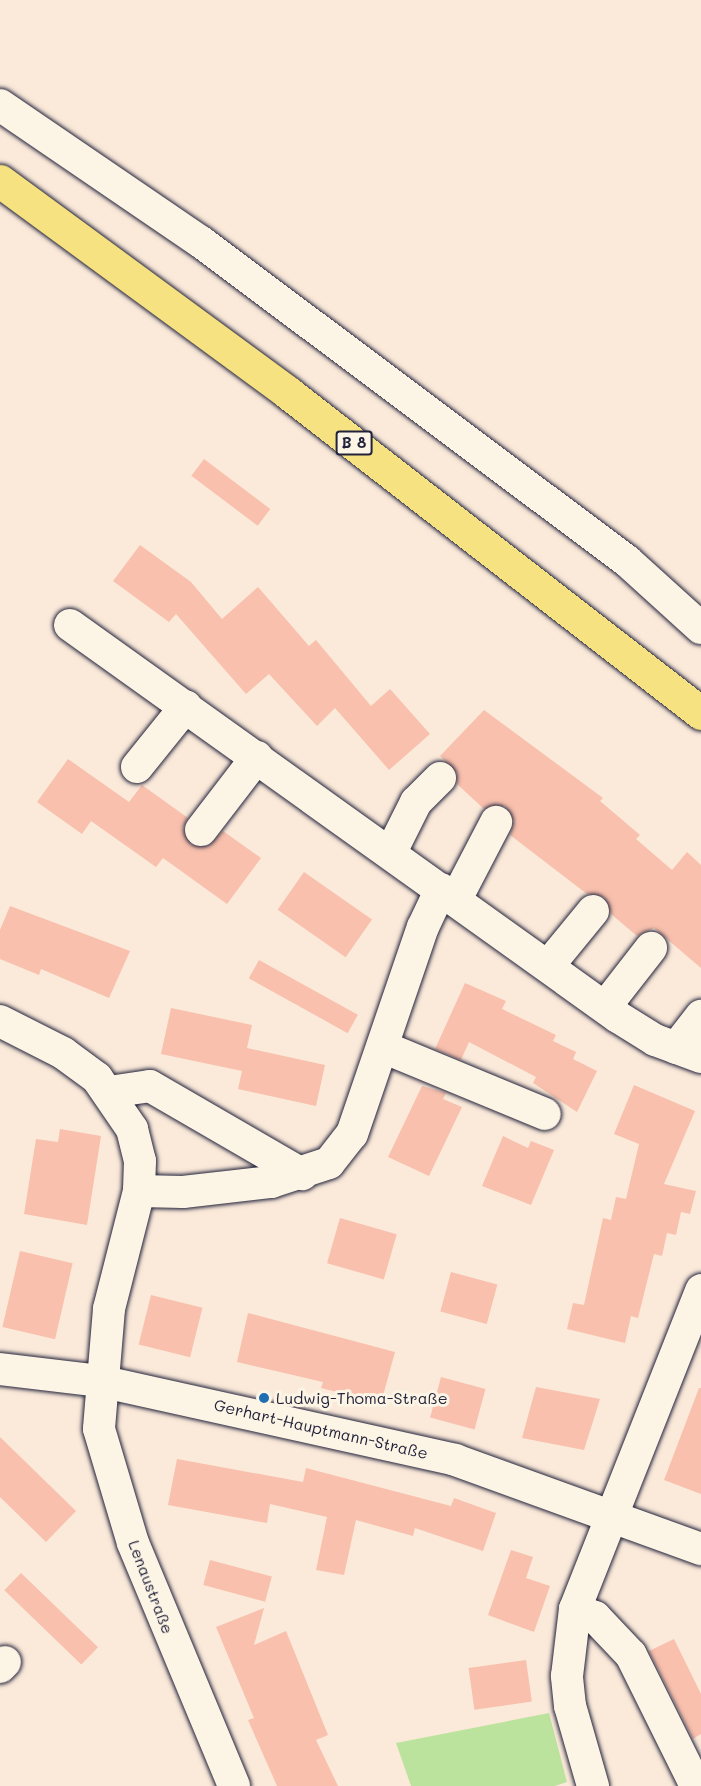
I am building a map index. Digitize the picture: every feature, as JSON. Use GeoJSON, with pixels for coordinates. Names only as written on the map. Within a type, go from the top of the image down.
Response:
{"type":"FeatureCollection","features":[{"type":"Feature","properties":{"kind":"main road","name":"B 8"},"geometry":{"type":"LineString","coordinates":[[0,181],[287,392],[701,713]]}},
{"type":"Feature","properties":{"kind":"street"},"geometry":{"type":"LineString","coordinates":[[0,105],[201,242],[627,561],[701,628]]}},
{"type":"Feature","properties":{"kind":"street"},"geometry":{"type":"LineString","coordinates":[[70,625],[605,1007],[688,1052],[701,1016]]}},
{"type":"Feature","properties":{"kind":"street"},"geometry":{"type":"LineString","coordinates":[[137,767],[186,706]]}},
{"type":"Feature","properties":{"kind":"street"},"geometry":{"type":"LineString","coordinates":[[201,830],[257,757]]}},
{"type":"Feature","properties":{"kind":"street"},"geometry":{"type":"LineString","coordinates":[[391,852],[416,802],[440,778]]}},
{"type":"Feature","properties":{"kind":"street"},"geometry":{"type":"LineString","coordinates":[[139,1191],[183,1192],[302,1174],[329,1163],[352,1134],[423,927],[449,894],[496,822]]}},
{"type":"Feature","properties":{"kind":"street"},"geometry":{"type":"LineString","coordinates":[[548,966],[593,911]]}},
{"type":"Feature","properties":{"kind":"street"},"geometry":{"type":"LineString","coordinates":[[605,1007],[651,948]]}},
{"type":"Feature","properties":{"kind":"street","name":"Lenaustraße"},"geometry":{"type":"LineString","coordinates":[[0,1021],[63,1053],[109,1092],[132,1129],[140,1161],[139,1191],[109,1309],[100,1381],[99,1429],[133,1543],[234,1786]]}},
{"type":"Feature","properties":{"kind":"street"},"geometry":{"type":"LineString","coordinates":[[383,1047],[545,1114]]}},
{"type":"Feature","properties":{"kind":"street"},"geometry":{"type":"LineString","coordinates":[[109,1092],[150,1086],[302,1174]]}},
{"type":"Feature","properties":{"kind":"street"},"geometry":{"type":"LineString","coordinates":[[593,1786],[570,1706],[567,1676],[575,1609],[610,1515],[701,1290]]}},
{"type":"Feature","properties":{"kind":"street","name":"Gerhart-Hauptmann-Straße"},"geometry":{"type":"LineString","coordinates":[[0,1369],[100,1381],[455,1460],[701,1549]]}},
{"type":"Feature","properties":{"kind":"street"},"geometry":{"type":"LineString","coordinates":[[575,1609],[596,1617],[631,1655],[693,1780]]}},
{"type":"Feature","properties":{"kind":"green space"},"geometry":{"type":"Polygon","coordinates":[[[549,1713],[567,1782],[555,1786],[411,1786],[396,1743],[549,1713]]]}},
{"type":"Feature","properties":{"kind":"building"},"geometry":{"type":"Polygon","coordinates":[[[204,459],[270,509],[258,526],[191,476],[204,459]]]}},
{"type":"Feature","properties":{"kind":"building"},"geometry":{"type":"Polygon","coordinates":[[[140,545],[191,582],[222,619],[258,587],[309,646],[316,640],[371,706],[390,689],[430,734],[389,770],[335,708],[317,726],[269,674],[246,694],[176,614],[169,622],[113,581],[140,545]]]}},
{"type":"Feature","properties":{"kind":"building"},"geometry":{"type":"Polygon","coordinates":[[[484,710],[603,798],[600,801],[640,835],[636,839],[672,870],[687,852],[701,865],[701,968],[654,928],[637,936],[611,914],[604,897],[587,894],[510,835],[514,821],[505,806],[484,809],[457,784],[457,773],[440,756],[484,710]]]}},
{"type":"Feature","properties":{"kind":"building"},"geometry":{"type":"Polygon","coordinates":[[[68,759],[129,802],[142,785],[188,818],[183,828],[191,845],[208,846],[223,831],[261,858],[227,904],[163,858],[156,867],[91,821],[82,834],[37,802],[68,759]]]}},
{"type":"Feature","properties":{"kind":"building"},"geometry":{"type":"Polygon","coordinates":[[[304,872],[372,920],[346,957],[278,910],[304,872]]]}},
{"type":"Feature","properties":{"kind":"building"},"geometry":{"type":"Polygon","coordinates":[[[10,906],[130,951],[109,998],[41,969],[39,975],[0,959],[0,930],[10,906]]]}},
{"type":"Feature","properties":{"kind":"building"},"geometry":{"type":"Polygon","coordinates":[[[259,960],[358,1015],[348,1033],[249,978],[259,960]]]}},
{"type":"Feature","properties":{"kind":"building"},"geometry":{"type":"Polygon","coordinates":[[[465,983],[506,1001],[502,1009],[556,1035],[553,1041],[576,1052],[573,1059],[597,1071],[577,1112],[533,1083],[536,1077],[469,1042],[461,1060],[435,1049],[465,983]]]}},
{"type":"Feature","properties":{"kind":"building"},"geometry":{"type":"Polygon","coordinates":[[[171,1008],[252,1025],[247,1048],[325,1065],[316,1106],[238,1089],[242,1071],[161,1054],[171,1008]]]}},
{"type":"Feature","properties":{"kind":"building"},"geometry":{"type":"Polygon","coordinates":[[[634,1085],[695,1111],[664,1184],[696,1191],[690,1214],[681,1212],[676,1235],[667,1233],[662,1256],[654,1254],[638,1318],[631,1316],[625,1343],[567,1329],[573,1303],[584,1305],[603,1218],[611,1220],[616,1197],[626,1199],[639,1144],[614,1134],[634,1085]]]}},
{"type":"Feature","properties":{"kind":"building"},"geometry":{"type":"Polygon","coordinates":[[[422,1086],[446,1093],[443,1099],[462,1107],[429,1176],[388,1157],[422,1086]]]}},
{"type":"Feature","properties":{"kind":"building"},"geometry":{"type":"Polygon","coordinates":[[[60,1129],[101,1136],[87,1225],[24,1214],[36,1139],[58,1142],[60,1129]]]}},
{"type":"Feature","properties":{"kind":"building"},"geometry":{"type":"Polygon","coordinates":[[[503,1136],[528,1148],[531,1141],[554,1150],[531,1205],[482,1186],[503,1136]]]}},
{"type":"Feature","properties":{"kind":"building"},"geometry":{"type":"Polygon","coordinates":[[[340,1218],[397,1234],[384,1279],[327,1263],[340,1218]]]}},
{"type":"Feature","properties":{"kind":"building"},"geometry":{"type":"Polygon","coordinates":[[[20,1251],[73,1263],[55,1339],[2,1327],[20,1251]]]}},
{"type":"Feature","properties":{"kind":"building"},"geometry":{"type":"Polygon","coordinates":[[[451,1272],[497,1284],[487,1324],[440,1312],[451,1272]]]}},
{"type":"Feature","properties":{"kind":"building"},"geometry":{"type":"Polygon","coordinates":[[[151,1295],[202,1308],[190,1357],[139,1344],[151,1295]]]}},
{"type":"Feature","properties":{"kind":"building"},"geometry":{"type":"Polygon","coordinates":[[[248,1313],[395,1352],[381,1403],[321,1388],[323,1382],[237,1362],[248,1313]]]}},
{"type":"Feature","properties":{"kind":"building"},"geometry":{"type":"Polygon","coordinates":[[[441,1377],[485,1389],[475,1429],[430,1418],[441,1377]]]}},
{"type":"Feature","properties":{"kind":"building"},"geometry":{"type":"Polygon","coordinates":[[[536,1387],[600,1399],[584,1450],[522,1438],[536,1387]]]}},
{"type":"Feature","properties":{"kind":"building"},"geometry":{"type":"Polygon","coordinates":[[[699,1388],[701,1388],[701,1494],[664,1480],[699,1388]]]}},
{"type":"Feature","properties":{"kind":"building"},"geometry":{"type":"Polygon","coordinates":[[[0,1437],[76,1511],[46,1542],[0,1497],[0,1437]]]}},
{"type":"Feature","properties":{"kind":"building"},"geometry":{"type":"Polygon","coordinates":[[[177,1459],[303,1482],[306,1468],[451,1506],[454,1498],[496,1513],[483,1551],[415,1528],[413,1536],[356,1520],[344,1575],[316,1570],[327,1517],[270,1504],[267,1523],[168,1505],[177,1459]]]}},
{"type":"Feature","properties":{"kind":"building"},"geometry":{"type":"Polygon","coordinates":[[[511,1550],[533,1557],[526,1578],[550,1586],[534,1632],[488,1615],[511,1550]]]}},
{"type":"Feature","properties":{"kind":"building"},"geometry":{"type":"Polygon","coordinates":[[[210,1560],[272,1577],[265,1602],[203,1585],[210,1560]]]}},
{"type":"Feature","properties":{"kind":"building"},"geometry":{"type":"Polygon","coordinates":[[[21,1573],[98,1647],[81,1665],[4,1590],[21,1573]]]}},
{"type":"Feature","properties":{"kind":"building"},"geometry":{"type":"Polygon","coordinates":[[[264,1608],[254,1645],[286,1631],[328,1735],[316,1740],[338,1786],[277,1786],[248,1720],[254,1718],[216,1627],[264,1608]]]}},
{"type":"Feature","properties":{"kind":"building"},"geometry":{"type":"Polygon","coordinates":[[[674,1639],[701,1694],[701,1734],[693,1739],[649,1651],[674,1639]]]}},
{"type":"Feature","properties":{"kind":"building"},"geometry":{"type":"Polygon","coordinates":[[[526,1660],[532,1702],[474,1710],[469,1668],[526,1660]]]}},
{"type":"Feature","properties":{"kind":"place","name":"Ludwig-Thoma-Straße"},"geometry":{"type":"Point","coordinates":[264,1398]}}]}
